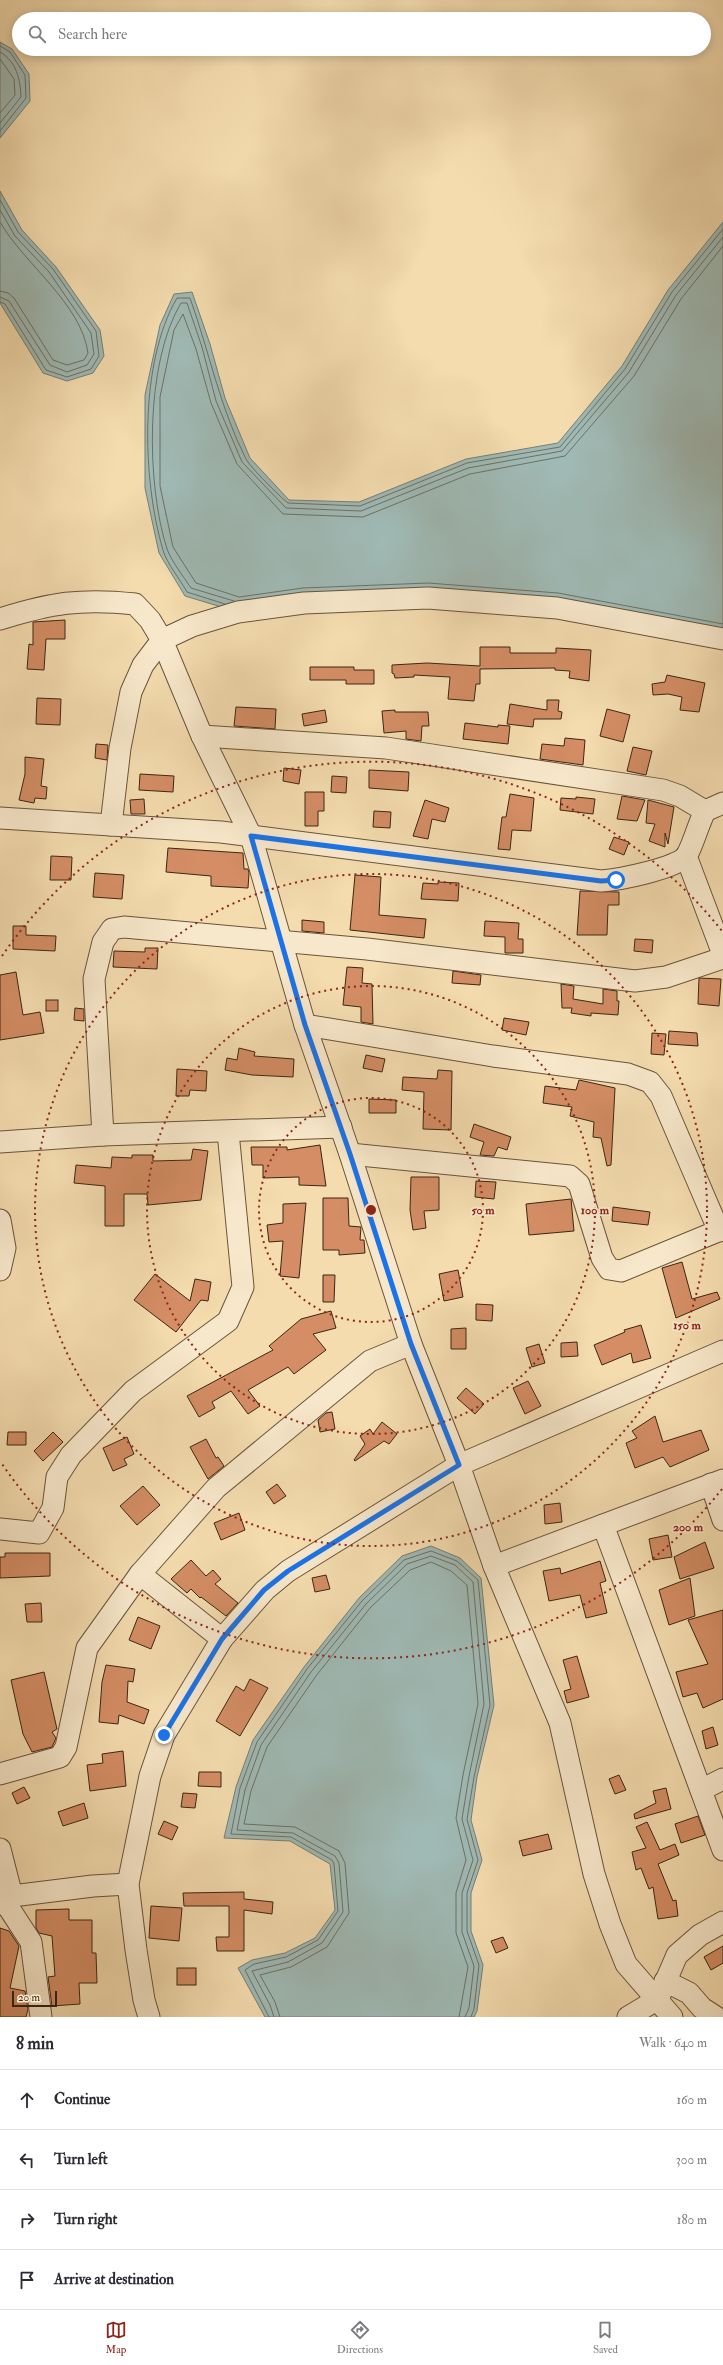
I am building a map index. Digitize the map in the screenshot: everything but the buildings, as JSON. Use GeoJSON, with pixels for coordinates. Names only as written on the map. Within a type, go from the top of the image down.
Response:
{"type":"FeatureCollection","features":[{"type":"Feature","properties":{"kind":"street"},"geometry":{"type":"LineString","coordinates":[[112,825],[120,748],[131,692],[143,665],[162,640],[192,626],[238,612],[304,603],[428,598],[557,608],[723,639]]}},
{"type":"Feature","properties":{"kind":"street"},"geometry":{"type":"LineString","coordinates":[[0,619],[42,606],[77,601],[135,604],[145,615],[162,640],[202,736],[251,836],[305,1025],[350,1154],[411,1344],[459,1465],[494,1566],[560,1723],[594,1874],[610,1924],[626,1964],[662,1990],[689,1993],[702,2008],[716,2017]]}},
{"type":"Feature","properties":{"kind":"street"},"geometry":{"type":"LineString","coordinates":[[0,818],[251,836],[601,881],[616,880],[677,863],[686,856],[714,807],[663,790],[401,750],[202,736]]}},
{"type":"Feature","properties":{"kind":"street"},"geometry":{"type":"LineString","coordinates":[[686,856],[723,954]]}},
{"type":"Feature","properties":{"kind":"street"},"geometry":{"type":"LineString","coordinates":[[103,1135],[94,979],[103,942],[112,929],[124,926],[367,949],[635,981],[666,977],[723,958]]}},
{"type":"Feature","properties":{"kind":"street"},"geometry":{"type":"LineString","coordinates":[[305,1025],[494,1056],[628,1074],[650,1082],[661,1096],[721,1230],[621,1271],[609,1269],[602,1258],[579,1184],[570,1176],[350,1154]]}},
{"type":"Feature","properties":{"kind":"street"},"geometry":{"type":"LineString","coordinates":[[0,1142],[103,1135],[228,1132],[341,1127]]}},
{"type":"Feature","properties":{"kind":"street"},"geometry":{"type":"LineString","coordinates":[[0,1529],[39,1532],[53,1508],[57,1477],[71,1455],[133,1391],[228,1321],[243,1287],[228,1132]]}},
{"type":"Feature","properties":{"kind":"street"},"geometry":{"type":"LineString","coordinates":[[0,1220],[5,1248],[0,1270]]}},
{"type":"Feature","properties":{"kind":"street"},"geometry":{"type":"LineString","coordinates":[[0,1774],[60,1757],[66,1747],[87,1648],[140,1574],[216,1488],[370,1361],[411,1344]]}},
{"type":"Feature","properties":{"kind":"street"},"geometry":{"type":"LineString","coordinates":[[149,2017],[144,2000],[136,1950],[128,1884],[150,1776],[164,1735],[222,1639],[264,1590],[288,1571],[459,1465],[723,1351]]}},
{"type":"Feature","properties":{"kind":"street"},"geometry":{"type":"LineString","coordinates":[[494,1566],[717,1482],[723,1520]]}},
{"type":"Feature","properties":{"kind":"street"},"geometry":{"type":"LineString","coordinates":[[603,1525],[723,1850]]}},
{"type":"Feature","properties":{"kind":"street"},"geometry":{"type":"LineString","coordinates":[[140,1574],[222,1639]]}},
{"type":"Feature","properties":{"kind":"street"},"geometry":{"type":"LineString","coordinates":[[701,1790],[723,1779]]}},
{"type":"Feature","properties":{"kind":"street"},"geometry":{"type":"LineString","coordinates":[[0,1849],[5,1901],[31,1942],[41,2017]]}},
{"type":"Feature","properties":{"kind":"street"},"geometry":{"type":"LineString","coordinates":[[5,1901],[92,1886],[128,1884]]}},
{"type":"Feature","properties":{"kind":"street"},"geometry":{"type":"LineString","coordinates":[[628,2017],[662,1990],[677,1955],[700,1935],[723,1922]]}},
{"type":"Feature","properties":{"kind":"street"},"geometry":{"type":"LineString","coordinates":[[662,1990],[672,2017]]}},
{"type":"Feature","properties":{"kind":"water"},"geometry":{"type":"Polygon","coordinates":[[[0,42],[12,49],[12,56],[17,56],[29,74],[30,101],[0,138],[0,42]]]}},
{"type":"Feature","properties":{"kind":"water"},"geometry":{"type":"Polygon","coordinates":[[[0,191],[22,230],[56,267],[100,330],[104,356],[93,373],[67,381],[43,373],[0,303],[0,191]]]}},
{"type":"Feature","properties":{"kind":"water"},"geometry":{"type":"Polygon","coordinates":[[[723,222],[723,639],[428,598],[238,612],[185,596],[159,553],[145,488],[145,395],[160,325],[174,294],[192,292],[210,344],[225,398],[250,458],[289,500],[359,502],[466,459],[558,443],[622,366],[668,290],[723,222]]]}},
{"type":"Feature","properties":{"kind":"water"},"geometry":{"type":"Polygon","coordinates":[[[431,1546],[460,1558],[481,1578],[494,1705],[477,1777],[471,1820],[482,1860],[471,1893],[471,1931],[483,1965],[477,2011],[474,2017],[265,2017],[238,1968],[252,1960],[285,1953],[315,1938],[335,1910],[330,1864],[290,1841],[224,1838],[236,1787],[253,1740],[304,1667],[359,1598],[402,1556],[431,1546]]]}},
{"type":"Feature","properties":{"kind":"route"},"geometry":{"type":"LineString","coordinates":[[164,1735],[222,1639],[264,1590],[288,1571],[459,1465],[411,1344],[350,1154],[305,1025],[251,836],[588,878],[601,881],[616,880]]}}]}
